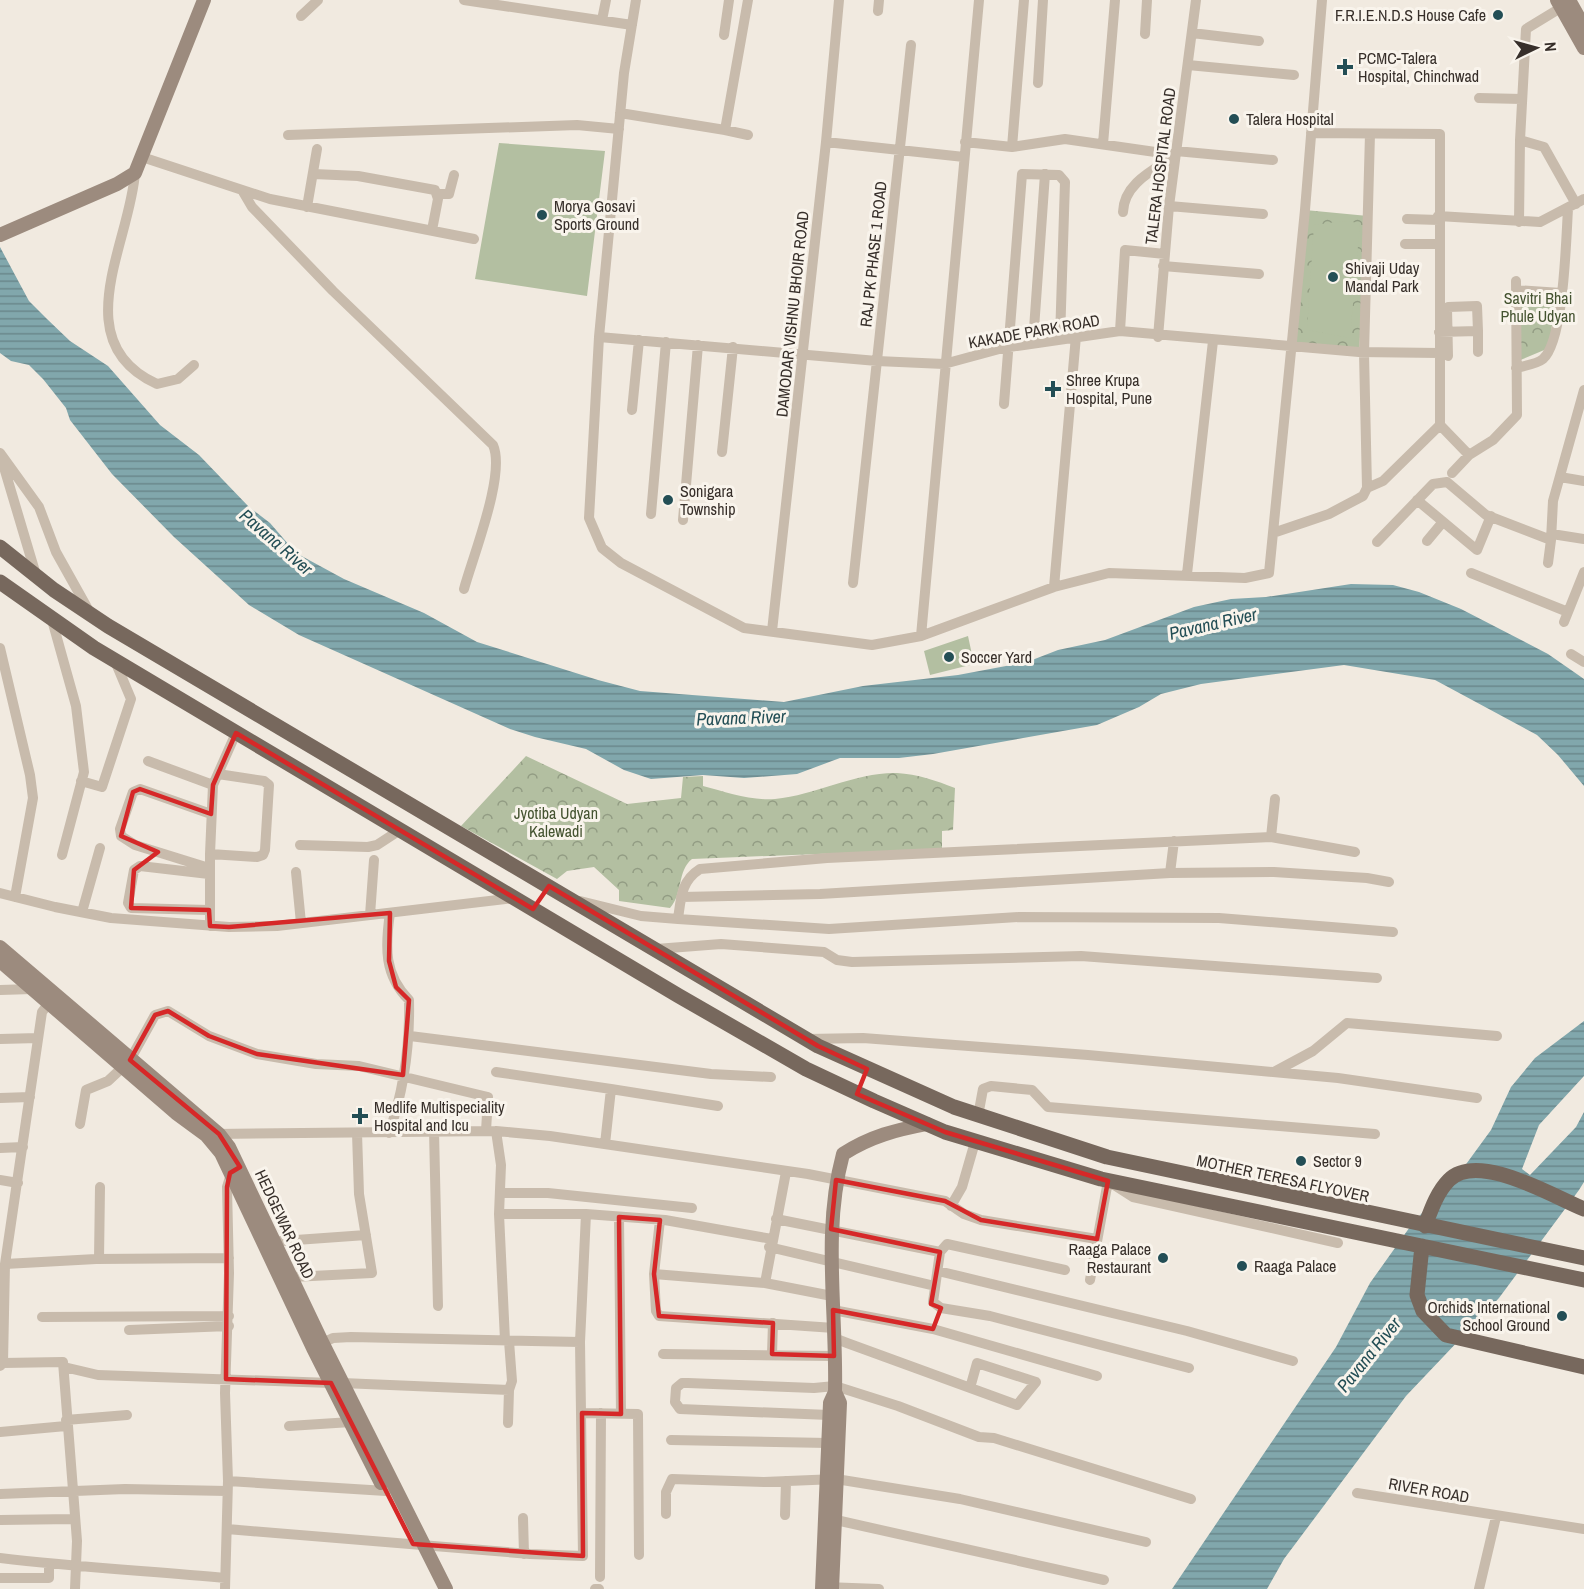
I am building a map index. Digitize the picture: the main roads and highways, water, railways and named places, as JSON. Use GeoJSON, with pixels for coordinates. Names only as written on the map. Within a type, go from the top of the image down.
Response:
{"type":"FeatureCollection","features":[{"type":"Feature","properties":{"kind":"main road"},"geometry":{"type":"LineString","coordinates":[[0,235],[117,184],[135,173],[204,0]]}},
{"type":"Feature","properties":{"kind":"main road"},"geometry":{"type":"LineString","coordinates":[[1564,3],[1584,27]]}},
{"type":"Feature","properties":{"kind":"main road"},"geometry":{"type":"LineString","coordinates":[[1564,3],[1584,48]]}},
{"type":"Feature","properties":{"kind":"main road","name":"MOTHER TERESA FLYOVER"},"geometry":{"type":"LineString","coordinates":[[0,548],[91,614],[807,1039],[867,1069],[978,1116],[1139,1166],[1584,1258]]}},
{"type":"Feature","properties":{"kind":"main road"},"geometry":{"type":"LineString","coordinates":[[0,582],[52,620],[236,733],[786,1058],[856,1093],[975,1142],[1108,1181],[1584,1280]]}},
{"type":"Feature","properties":{"kind":"main road"},"geometry":{"type":"LineString","coordinates":[[533,909],[549,886]]}},
{"type":"Feature","properties":{"kind":"main road","name":"HEDGEWAR ROAD"},"geometry":{"type":"LineString","coordinates":[[0,947],[52,999],[212,1134],[220,1153],[235,1170],[270,1241],[318,1345],[418,1545],[435,1589]]}},
{"type":"Feature","properties":{"kind":"main road","name":"HEDGEWAR ROAD"},"geometry":{"type":"LineString","coordinates":[[0,961],[32,989],[52,999]]}},
{"type":"Feature","properties":{"kind":"main road"},"geometry":{"type":"LineString","coordinates":[[856,1093],[867,1069]]}},
{"type":"Feature","properties":{"kind":"main road"},"geometry":{"type":"LineString","coordinates":[[827,1588],[831,1479],[840,1403],[835,1389],[831,1229],[836,1180],[843,1154],[862,1142],[887,1131],[927,1124]]}},
{"type":"Feature","properties":{"kind":"main road"},"geometry":{"type":"LineString","coordinates":[[1425,1226],[1433,1203],[1448,1180],[1473,1168],[1487,1169],[1507,1176],[1584,1209]]}},
{"type":"Feature","properties":{"kind":"main road","name":"HEDGEWAR ROAD"},"geometry":{"type":"LineString","coordinates":[[270,1241],[292,1277],[318,1345]]}},
{"type":"Feature","properties":{"kind":"main road"},"geometry":{"type":"LineString","coordinates":[[1422,1246],[1417,1295],[1423,1311],[1446,1335],[1551,1362],[1584,1368]]}},
{"type":"Feature","properties":{"kind":"main road","name":"HEDGEWAR ROAD"},"geometry":{"type":"LineString","coordinates":[[337,1383],[351,1422],[386,1491],[446,1589]]}},
{"type":"Feature","properties":{"kind":"main road"},"geometry":{"type":"LineString","coordinates":[[827,1588],[836,1520],[828,1443],[830,1403],[835,1389]]}},
{"type":"Feature","properties":{"kind":"water","name":"Pavana River"},"geometry":{"type":"Polygon","coordinates":[[[0,247],[29,301],[70,341],[108,366],[160,425],[199,455],[249,507],[270,523],[296,553],[344,579],[424,613],[477,642],[640,691],[784,702],[863,686],[958,675],[1027,662],[1058,650],[1105,640],[1194,607],[1231,599],[1266,597],[1351,584],[1393,585],[1419,592],[1461,609],[1548,654],[1584,679],[1584,786],[1558,755],[1537,735],[1435,680],[1344,665],[1201,684],[1161,694],[1139,707],[1097,725],[933,754],[899,758],[840,758],[797,774],[744,778],[703,775],[651,779],[624,770],[586,749],[510,729],[299,635],[249,605],[174,537],[112,474],[70,420],[66,408],[43,379],[29,365],[11,361],[0,353],[0,247]]]}},
{"type":"Feature","properties":{"kind":"water","name":"Pavana River"},"geometry":{"type":"Polygon","coordinates":[[[1584,1021],[1584,1076],[1539,1125],[1522,1169],[1530,1175],[1576,1127],[1584,1112],[1584,1182],[1579,1190],[1499,1298],[1406,1396],[1284,1559],[1267,1589],[1172,1589],[1336,1347],[1370,1283],[1412,1224],[1464,1167],[1491,1130],[1511,1087],[1535,1058],[1584,1021]]]}},
{"type":"Feature","properties":{"kind":"place","name":"F.R.I.E.N.D.S House Cafe"},"geometry":{"type":"Point","coordinates":[1498,15]}},
{"type":"Feature","properties":{"kind":"place","name":"PCMC-Talera Hospital, Chinchwad"},"geometry":{"type":"Point","coordinates":[1345,67]}},
{"type":"Feature","properties":{"kind":"place","name":"Talera Hospital"},"geometry":{"type":"Point","coordinates":[1234,119]}},
{"type":"Feature","properties":{"kind":"place","name":"Morya Gosavi Sports Ground"},"geometry":{"type":"Point","coordinates":[542,215]}},
{"type":"Feature","properties":{"kind":"place","name":"Shivaji Uday Mandal Park"},"geometry":{"type":"Point","coordinates":[1333,277]}},
{"type":"Feature","properties":{"kind":"place","name":"Shree Krupa Hospital, Pune"},"geometry":{"type":"Point","coordinates":[1053,389]}},
{"type":"Feature","properties":{"kind":"place","name":"Sonigara Township"},"geometry":{"type":"Point","coordinates":[668,500]}},
{"type":"Feature","properties":{"kind":"place","name":"Soccer Yard"},"geometry":{"type":"Point","coordinates":[949,657]}},
{"type":"Feature","properties":{"kind":"place","name":"Medlife Multispeciality Hospital and Icu"},"geometry":{"type":"Point","coordinates":[360,1116]}},
{"type":"Feature","properties":{"kind":"place","name":"Sector 9"},"geometry":{"type":"Point","coordinates":[1301,1161]}},
{"type":"Feature","properties":{"kind":"place","name":"Raaga Palace Restaurant"},"geometry":{"type":"Point","coordinates":[1163,1258]}},
{"type":"Feature","properties":{"kind":"place","name":"Raaga Palace"},"geometry":{"type":"Point","coordinates":[1242,1266]}},
{"type":"Feature","properties":{"kind":"place","name":"Orchids International School Ground"},"geometry":{"type":"Point","coordinates":[1562,1316]}},
{"type":"Feature","properties":{"kind":"park label","name":"Savitri Bhai Phule Udyan"},"geometry":{"type":"Point","coordinates":[1538,307]}},
{"type":"Feature","properties":{"kind":"park label","name":"Jyotiba Udyan Kalewadi"},"geometry":{"type":"Point","coordinates":[556,822]}}]}
